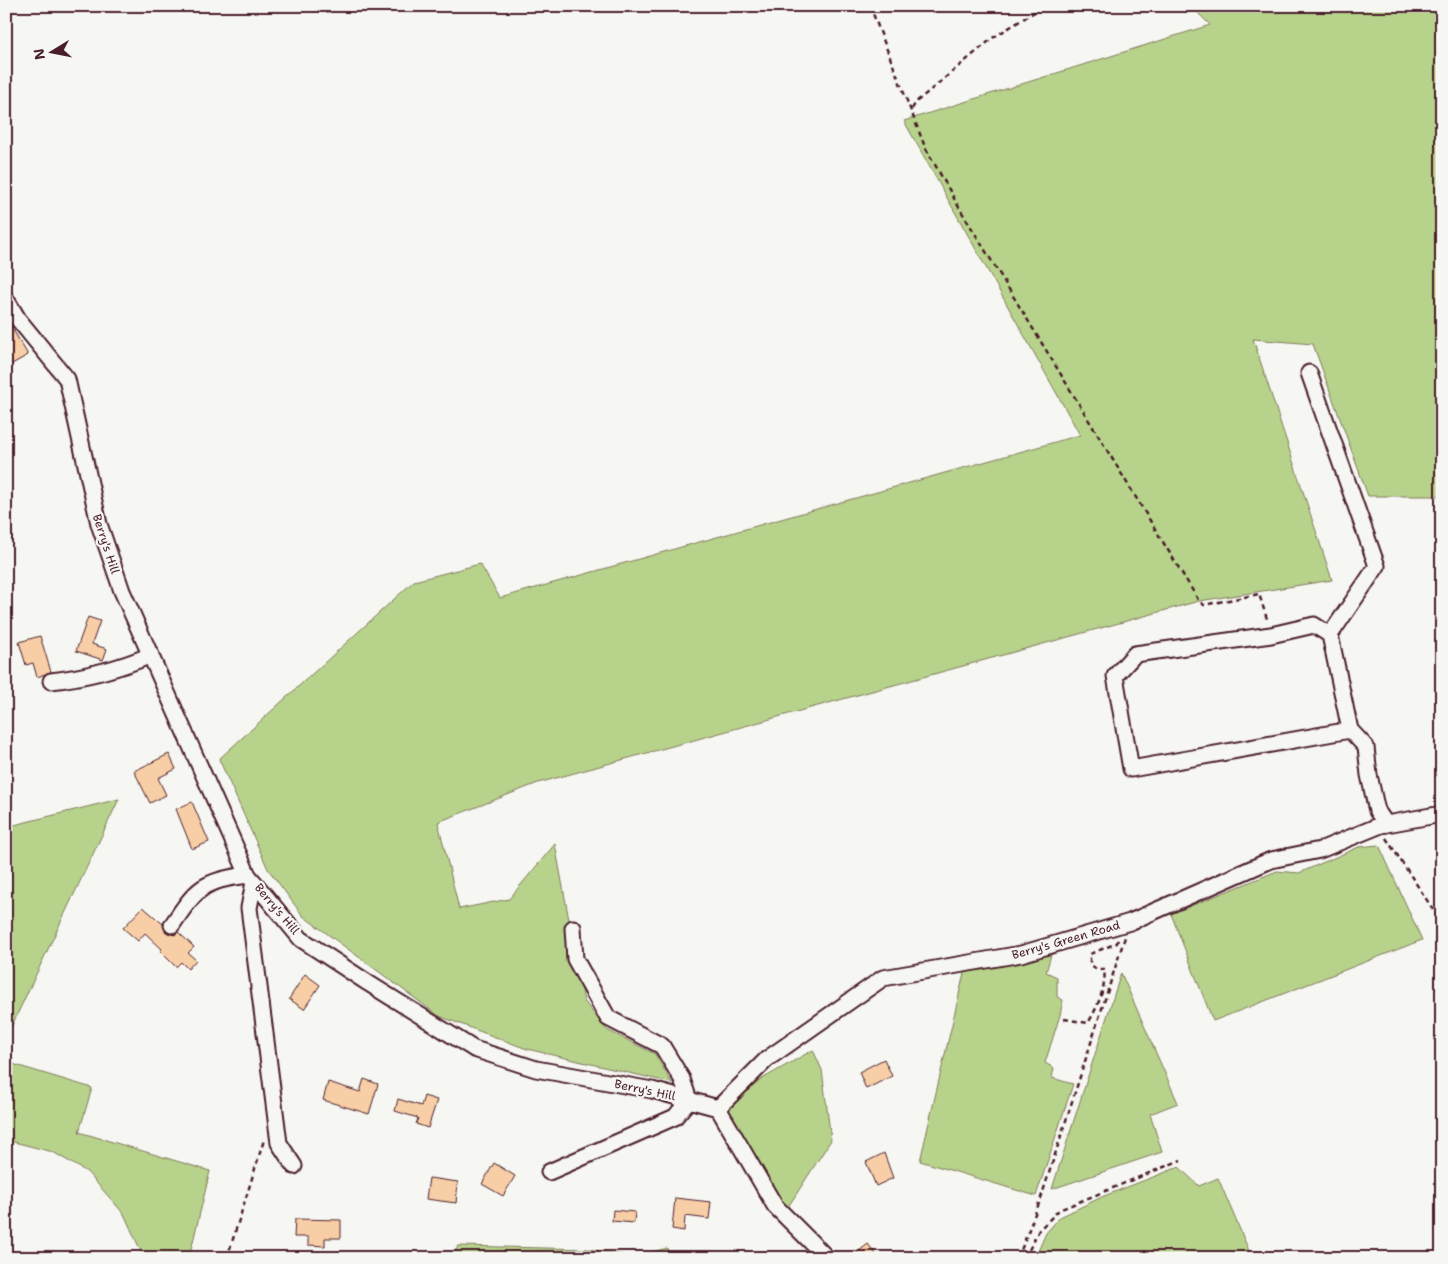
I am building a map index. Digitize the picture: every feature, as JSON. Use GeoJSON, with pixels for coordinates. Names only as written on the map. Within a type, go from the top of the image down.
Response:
{"type":"FeatureCollection","features":[{"type":"Feature","properties":{"kind":"street","name":"Berry's Hill"},"geometry":{"type":"LineString","coordinates":[[6,299],[18,319],[67,379],[98,524],[122,591],[251,878],[302,939],[368,983],[474,1049],[536,1069],[652,1090],[718,1108]]}},
{"type":"Feature","properties":{"kind":"street"},"geometry":{"type":"LineString","coordinates":[[1309,373],[1377,566],[1330,635]]}},
{"type":"Feature","properties":{"kind":"street"},"geometry":{"type":"LineString","coordinates":[[1350,730],[1131,769],[1115,676],[1135,654],[1272,634],[1314,625],[1330,635],[1350,730],[1366,747],[1369,775],[1377,811],[1383,824]]}},
{"type":"Feature","properties":{"kind":"street"},"geometry":{"type":"LineString","coordinates":[[51,681],[79,678],[121,668],[151,655]]}},
{"type":"Feature","properties":{"kind":"street","name":"Berry's Green Road"},"geometry":{"type":"LineString","coordinates":[[718,1108],[767,1059],[883,978],[1021,954],[1124,923],[1271,860],[1320,850],[1383,824],[1442,814]]}},
{"type":"Feature","properties":{"kind":"street"},"geometry":{"type":"LineString","coordinates":[[172,926],[192,895],[202,886],[225,878],[251,878],[249,908],[279,1144],[294,1166]]}},
{"type":"Feature","properties":{"kind":"street"},"geometry":{"type":"LineString","coordinates":[[549,1172],[675,1117],[689,1100],[682,1079],[662,1046],[608,1018],[575,959],[573,928]]}},
{"type":"Feature","properties":{"kind":"street"},"geometry":{"type":"LineString","coordinates":[[718,1108],[775,1206],[827,1258]]}},
{"type":"Feature","properties":{"kind":"path"},"geometry":{"type":"LineString","coordinates":[[870,6],[912,109],[925,147],[960,209],[1199,601],[1204,604],[1259,594],[1272,634]]}},
{"type":"Feature","properties":{"kind":"path"},"geometry":{"type":"LineString","coordinates":[[912,109],[916,102],[994,37],[1044,6]]}},
{"type":"Feature","properties":{"kind":"path"},"geometry":{"type":"LineString","coordinates":[[1383,824],[1384,835],[1442,923]]}},
{"type":"Feature","properties":{"kind":"path"},"geometry":{"type":"LineString","coordinates":[[1064,1019],[1088,1023],[1094,1014],[1105,977],[1104,969],[1096,969],[1090,964],[1090,954],[1117,942],[1124,923]]}},
{"type":"Feature","properties":{"kind":"path"},"geometry":{"type":"LineString","coordinates":[[1018,1258],[1041,1198],[1124,923]]}},
{"type":"Feature","properties":{"kind":"path"},"geometry":{"type":"LineString","coordinates":[[1025,1258],[1039,1230],[1059,1210],[1181,1160]]}},
{"type":"Feature","properties":{"kind":"green space"},"geometry":{"type":"Polygon","coordinates":[[[1191,6],[1442,6],[1442,496],[1368,496],[1313,344],[1253,339],[1332,580],[1199,601],[538,783],[438,822],[459,909],[509,899],[555,844],[584,1001],[607,1030],[655,1054],[672,1083],[527,1049],[439,1016],[303,916],[268,869],[219,759],[414,581],[480,564],[500,598],[1080,435],[904,121],[1210,25],[1191,6]]]}},
{"type":"Feature","properties":{"kind":"green space"},"geometry":{"type":"Polygon","coordinates":[[[119,799],[6,1038],[6,827],[119,799]]]}},
{"type":"Feature","properties":{"kind":"green space"},"geometry":{"type":"Polygon","coordinates":[[[1379,845],[1422,940],[1213,1021],[1171,914],[1277,871],[1299,873],[1359,847],[1379,845]]]}},
{"type":"Feature","properties":{"kind":"green space"},"geometry":{"type":"Polygon","coordinates":[[[1053,948],[1046,972],[1057,977],[1057,997],[1063,1000],[1045,1063],[1054,1068],[1052,1078],[1073,1084],[1036,1196],[920,1161],[965,969],[1053,948]]]}},
{"type":"Feature","properties":{"kind":"green space"},"geometry":{"type":"Polygon","coordinates":[[[1121,973],[1178,1103],[1150,1114],[1162,1152],[1052,1189],[1121,973]]]}},
{"type":"Feature","properties":{"kind":"green space"},"geometry":{"type":"Polygon","coordinates":[[[813,1050],[822,1070],[831,1140],[788,1207],[770,1190],[724,1110],[762,1079],[813,1050]]]}},
{"type":"Feature","properties":{"kind":"green space"},"geometry":{"type":"Polygon","coordinates":[[[6,1062],[92,1088],[79,1132],[210,1171],[189,1258],[144,1258],[124,1214],[87,1172],[53,1152],[6,1140],[6,1062]]]}},
{"type":"Feature","properties":{"kind":"green space"},"geometry":{"type":"Polygon","coordinates":[[[1179,1167],[1199,1186],[1218,1178],[1252,1258],[1035,1258],[1046,1233],[1060,1217],[1104,1196],[1179,1167]]]}},
{"type":"Feature","properties":{"kind":"green space"},"geometry":{"type":"Polygon","coordinates":[[[458,1246],[589,1249],[634,1257],[667,1248],[670,1258],[452,1258],[458,1246]]]}},
{"type":"Feature","properties":{"kind":"building"},"geometry":{"type":"Polygon","coordinates":[[[6,318],[28,355],[12,364],[6,353],[6,318]]]}},
{"type":"Feature","properties":{"kind":"building"},"geometry":{"type":"Polygon","coordinates":[[[88,617],[100,621],[92,644],[107,649],[103,660],[76,651],[88,617]]]}},
{"type":"Feature","properties":{"kind":"building"},"geometry":{"type":"Polygon","coordinates":[[[40,636],[51,672],[37,677],[33,663],[26,665],[19,642],[40,636]]]}},
{"type":"Feature","properties":{"kind":"building"},"geometry":{"type":"Polygon","coordinates":[[[169,754],[176,769],[158,778],[166,795],[150,803],[134,771],[169,754]]]}},
{"type":"Feature","properties":{"kind":"building"},"geometry":{"type":"Polygon","coordinates":[[[192,802],[209,842],[192,849],[176,809],[192,802]]]}},
{"type":"Feature","properties":{"kind":"building"},"geometry":{"type":"Polygon","coordinates":[[[143,907],[163,924],[166,932],[175,935],[178,932],[194,947],[188,953],[196,960],[188,969],[181,962],[176,967],[160,951],[162,949],[145,933],[138,941],[123,928],[143,907]]]}},
{"type":"Feature","properties":{"kind":"building"},"geometry":{"type":"Polygon","coordinates":[[[305,974],[320,985],[304,1009],[289,999],[305,974]]]}},
{"type":"Feature","properties":{"kind":"building"},"geometry":{"type":"Polygon","coordinates":[[[884,1059],[892,1076],[866,1089],[859,1072],[884,1059]]]}},
{"type":"Feature","properties":{"kind":"building"},"geometry":{"type":"Polygon","coordinates":[[[364,1079],[378,1084],[369,1114],[323,1100],[328,1082],[360,1092],[364,1079]]]}},
{"type":"Feature","properties":{"kind":"building"},"geometry":{"type":"Polygon","coordinates":[[[424,1096],[437,1100],[428,1128],[416,1124],[418,1118],[395,1111],[398,1099],[421,1106],[424,1096]]]}},
{"type":"Feature","properties":{"kind":"building"},"geometry":{"type":"Polygon","coordinates":[[[884,1153],[893,1178],[876,1186],[866,1162],[884,1153]]]}},
{"type":"Feature","properties":{"kind":"building"},"geometry":{"type":"Polygon","coordinates":[[[494,1163],[515,1176],[503,1196],[482,1184],[494,1163]]]}},
{"type":"Feature","properties":{"kind":"building"},"geometry":{"type":"Polygon","coordinates":[[[429,1178],[458,1182],[456,1203],[426,1199],[429,1178]]]}},
{"type":"Feature","properties":{"kind":"building"},"geometry":{"type":"Polygon","coordinates":[[[675,1198],[711,1202],[709,1219],[685,1216],[684,1231],[672,1229],[675,1198]]]}},
{"type":"Feature","properties":{"kind":"building"},"geometry":{"type":"Polygon","coordinates":[[[613,1210],[635,1212],[634,1223],[612,1221],[613,1210]]]}},
{"type":"Feature","properties":{"kind":"building"},"geometry":{"type":"Polygon","coordinates":[[[295,1219],[341,1220],[341,1238],[325,1238],[325,1246],[308,1245],[308,1237],[294,1237],[295,1219]]]}},
{"type":"Feature","properties":{"kind":"building"},"geometry":{"type":"Polygon","coordinates":[[[868,1244],[879,1258],[850,1258],[868,1244]]]}}]}
